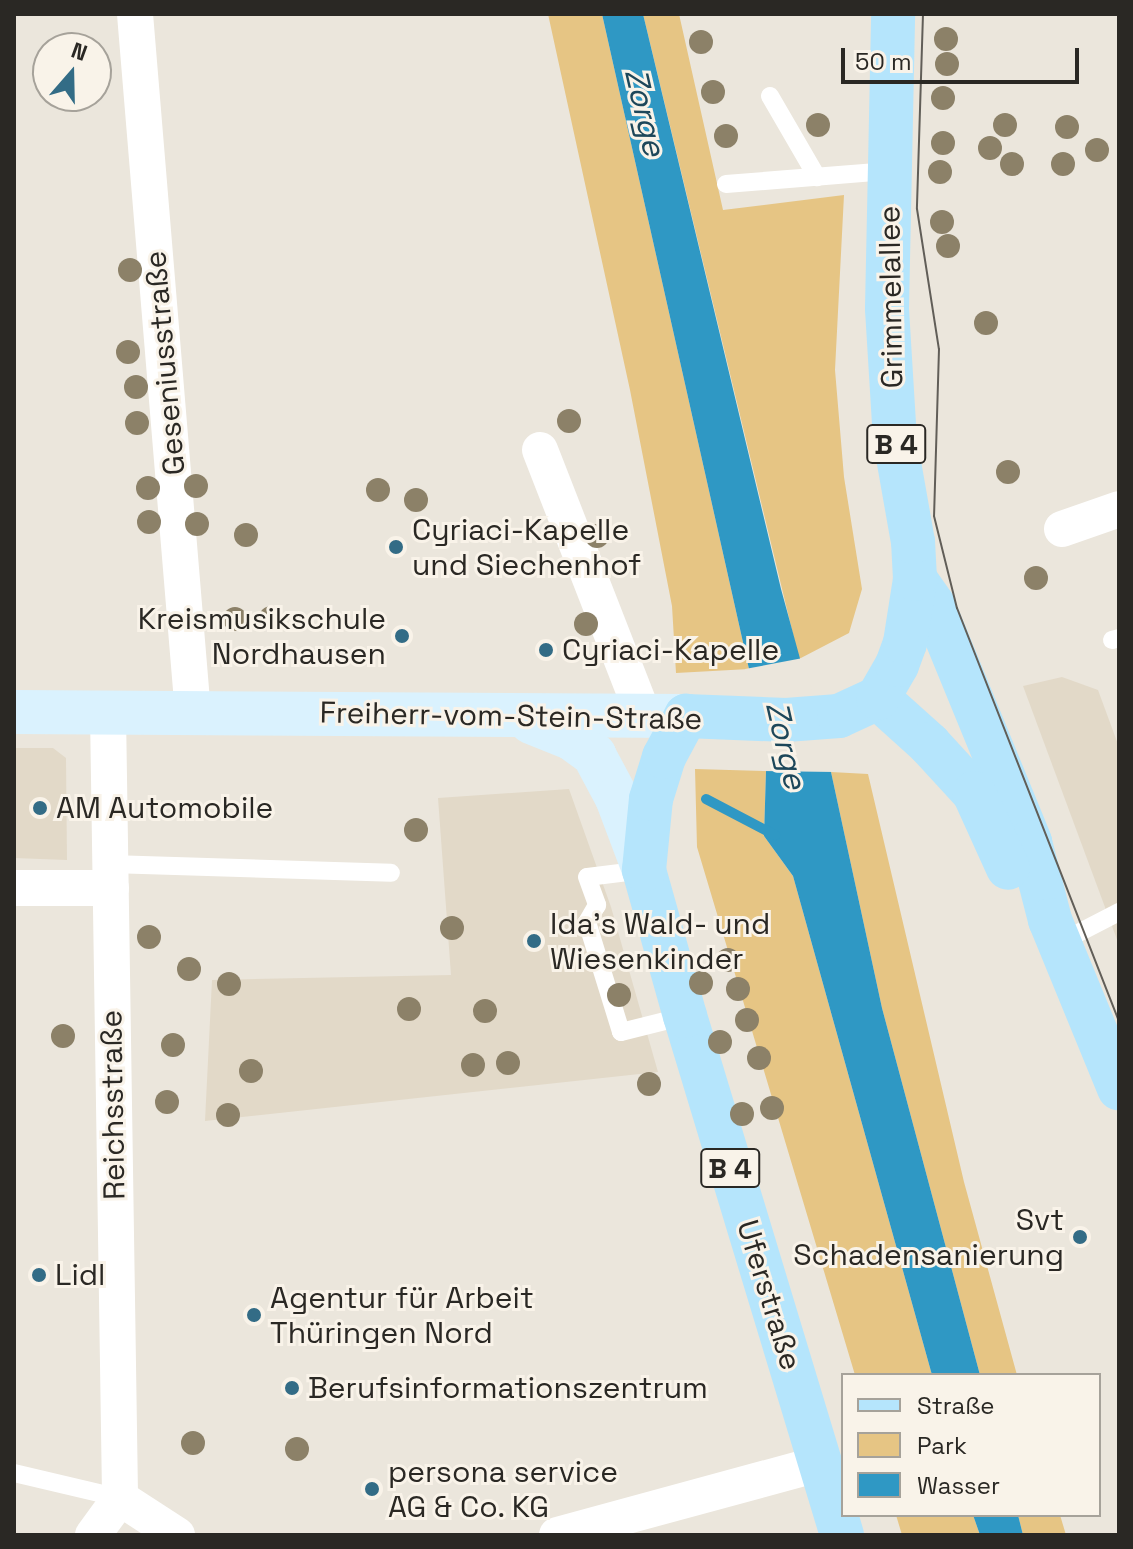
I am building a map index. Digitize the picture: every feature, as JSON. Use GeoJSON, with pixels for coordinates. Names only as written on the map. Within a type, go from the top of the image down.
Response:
{"type":"FeatureCollection","features":[{"type":"Feature","properties":{"kind":"main road","name":"Grimmelallee"},"geometry":{"type":"LineString","coordinates":[[893,14],[887,308],[894,425],[915,579]]}},
{"type":"Feature","properties":{"kind":"main road","name":"B 4"},"geometry":{"type":"LineString","coordinates":[[878,698],[897,665],[905,643],[915,579]]}},
{"type":"Feature","properties":{"kind":"main road","name":"B 4"},"geometry":{"type":"LineString","coordinates":[[915,579],[933,605],[1030,842],[1054,932],[1119,1088]]}},
{"type":"Feature","properties":{"kind":"main road","name":"Freiherr-vom-Stein-Straße"},"geometry":{"type":"LineString","coordinates":[[14,712],[824,719],[878,698]]}},
{"type":"Feature","properties":{"kind":"main road"},"geometry":{"type":"LineString","coordinates":[[878,698],[929,744],[974,793],[1013,878],[1054,932]]}},
{"type":"Feature","properties":{"kind":"main road","name":"B 4"},"geometry":{"type":"LineString","coordinates":[[644,870],[651,799],[664,757],[665,716]]}},
{"type":"Feature","properties":{"kind":"main road"},"geometry":{"type":"LineString","coordinates":[[517,717],[571,738],[594,755],[617,798],[644,870]]}},
{"type":"Feature","properties":{"kind":"main road","name":"Uferstraße"},"geometry":{"type":"LineString","coordinates":[[644,870],[842,1535]]}},
{"type":"Feature","properties":{"kind":"street","name":"Geseniusstraße"},"geometry":{"type":"LineString","coordinates":[[135,14],[193,713]]}},
{"type":"Feature","properties":{"kind":"street"},"geometry":{"type":"LineString","coordinates":[[540,450],[665,716]]}},
{"type":"Feature","properties":{"kind":"street"},"geometry":{"type":"LineString","coordinates":[[1062,529],[1119,509]]}},
{"type":"Feature","properties":{"kind":"street","name":"Reichsstraße"},"geometry":{"type":"LineString","coordinates":[[108,713],[120,1498]]}},
{"type":"Feature","properties":{"kind":"street"},"geometry":{"type":"LineString","coordinates":[[14,888],[110,876]]}},
{"type":"Feature","properties":{"kind":"street"},"geometry":{"type":"LineString","coordinates":[[557,1535],[822,1463]]}},
{"type":"Feature","properties":{"kind":"street"},"geometry":{"type":"LineString","coordinates":[[93,1535],[120,1498],[177,1535]]}},
{"type":"Feature","properties":{"kind":"lane"},"geometry":{"type":"LineString","coordinates":[[770,96],[817,177]]}},
{"type":"Feature","properties":{"kind":"lane"},"geometry":{"type":"LineString","coordinates":[[726,184],[889,171]]}},
{"type":"Feature","properties":{"kind":"lane"},"geometry":{"type":"LineString","coordinates":[[644,870],[587,877],[597,905],[587,922],[621,1032],[685,1016]]}},
{"type":"Feature","properties":{"kind":"lane"},"geometry":{"type":"LineString","coordinates":[[110,876],[391,873]]}},
{"type":"Feature","properties":{"kind":"lane"},"geometry":{"type":"LineString","coordinates":[[1054,932],[1119,912]]}},
{"type":"Feature","properties":{"kind":"lane"},"geometry":{"type":"LineString","coordinates":[[14,1473],[120,1498]]}},
{"type":"Feature","properties":{"kind":"shaded area"},"geometry":{"type":"Polygon","coordinates":[[[1062,677],[1098,690],[1119,747],[1119,945],[1023,686],[1062,677]]]}},
{"type":"Feature","properties":{"kind":"shaded area","name":"AM Automobile"},"geometry":{"type":"Polygon","coordinates":[[[14,748],[53,748],[66,758],[67,860],[14,858],[14,748]]]}},
{"type":"Feature","properties":{"kind":"shaded area","name":"Ida's Wald- und Wiesenkinder"},"geometry":{"type":"Polygon","coordinates":[[[569,789],[611,907],[658,1072],[205,1121],[212,980],[451,975],[438,798],[569,789]]]}},
{"type":"Feature","properties":{"kind":"green space"},"geometry":{"type":"Polygon","coordinates":[[[548,14],[602,14],[749,669],[676,673],[672,606],[630,390],[548,14]]]}},
{"type":"Feature","properties":{"kind":"green space"},"geometry":{"type":"Polygon","coordinates":[[[643,14],[679,14],[723,210],[844,195],[835,370],[844,477],[862,589],[849,633],[799,659],[643,14]]]}},
{"type":"Feature","properties":{"kind":"green space"},"geometry":{"type":"Polygon","coordinates":[[[695,769],[766,771],[764,836],[793,876],[931,1373],[854,1373],[697,847],[695,769]]]}},
{"type":"Feature","properties":{"kind":"green space"},"geometry":{"type":"Polygon","coordinates":[[[831,772],[868,774],[964,1182],[1016,1373],[979,1373],[882,1008],[831,772]]]}},
{"type":"Feature","properties":{"kind":"green space"},"geometry":{"type":"Polygon","coordinates":[[[897,1517],[974,1517],[980,1535],[902,1535],[897,1517]]]}},
{"type":"Feature","properties":{"kind":"green space"},"geometry":{"type":"Polygon","coordinates":[[[1018,1517],[1061,1517],[1066,1535],[1023,1535],[1018,1517]]]}},
{"type":"Feature","properties":{"kind":"water","name":"Zorge"},"geometry":{"type":"Polygon","coordinates":[[[602,14],[643,14],[781,589],[831,772],[882,1008],[979,1373],[931,1373],[793,876],[764,836],[766,771],[749,669],[602,14]]]}},
{"type":"Feature","properties":{"kind":"water"},"geometry":{"type":"Polygon","coordinates":[[[974,1517],[1018,1517],[1023,1535],[980,1535],[974,1517]]]}},
{"type":"Feature","properties":{"kind":"pier"},"geometry":{"type":"Polygon","coordinates":[[[803,658],[835,772],[762,771],[745,669],[803,658]]]}},
{"type":"Feature","properties":{"kind":"waterway"},"geometry":{"type":"LineString","coordinates":[[706,799],[775,835]]}},
{"type":"Feature","properties":{"kind":"tram line"},"geometry":{"type":"LineString","coordinates":[[923,14],[917,209],[939,349],[934,516],[957,608],[1119,1022]]}},
{"type":"Feature","properties":{"kind":"place","name":"Cyriaci-Kapelle und Siechenhof"},"geometry":{"type":"Point","coordinates":[396,547]}},
{"type":"Feature","properties":{"kind":"place","name":"Kreismusikschule Nordhausen"},"geometry":{"type":"Point","coordinates":[402,636]}},
{"type":"Feature","properties":{"kind":"place","name":"Cyriaci-Kapelle"},"geometry":{"type":"Point","coordinates":[546,650]}},
{"type":"Feature","properties":{"kind":"place","name":"AM Automobile"},"geometry":{"type":"Point","coordinates":[40,808]}},
{"type":"Feature","properties":{"kind":"place","name":"Ida's Wald- und Wiesenkinder"},"geometry":{"type":"Point","coordinates":[534,941]}},
{"type":"Feature","properties":{"kind":"place","name":"Svt Schadensanierung"},"geometry":{"type":"Point","coordinates":[1080,1237]}},
{"type":"Feature","properties":{"kind":"place","name":"Lidl"},"geometry":{"type":"Point","coordinates":[39,1275]}},
{"type":"Feature","properties":{"kind":"place","name":"Agentur für Arbeit Thüringen Nord"},"geometry":{"type":"Point","coordinates":[254,1315]}},
{"type":"Feature","properties":{"kind":"place","name":"Berufsinformationszentrum"},"geometry":{"type":"Point","coordinates":[292,1388]}},
{"type":"Feature","properties":{"kind":"place","name":"persona service AG & Co. KG"},"geometry":{"type":"Point","coordinates":[372,1489]}}]}
